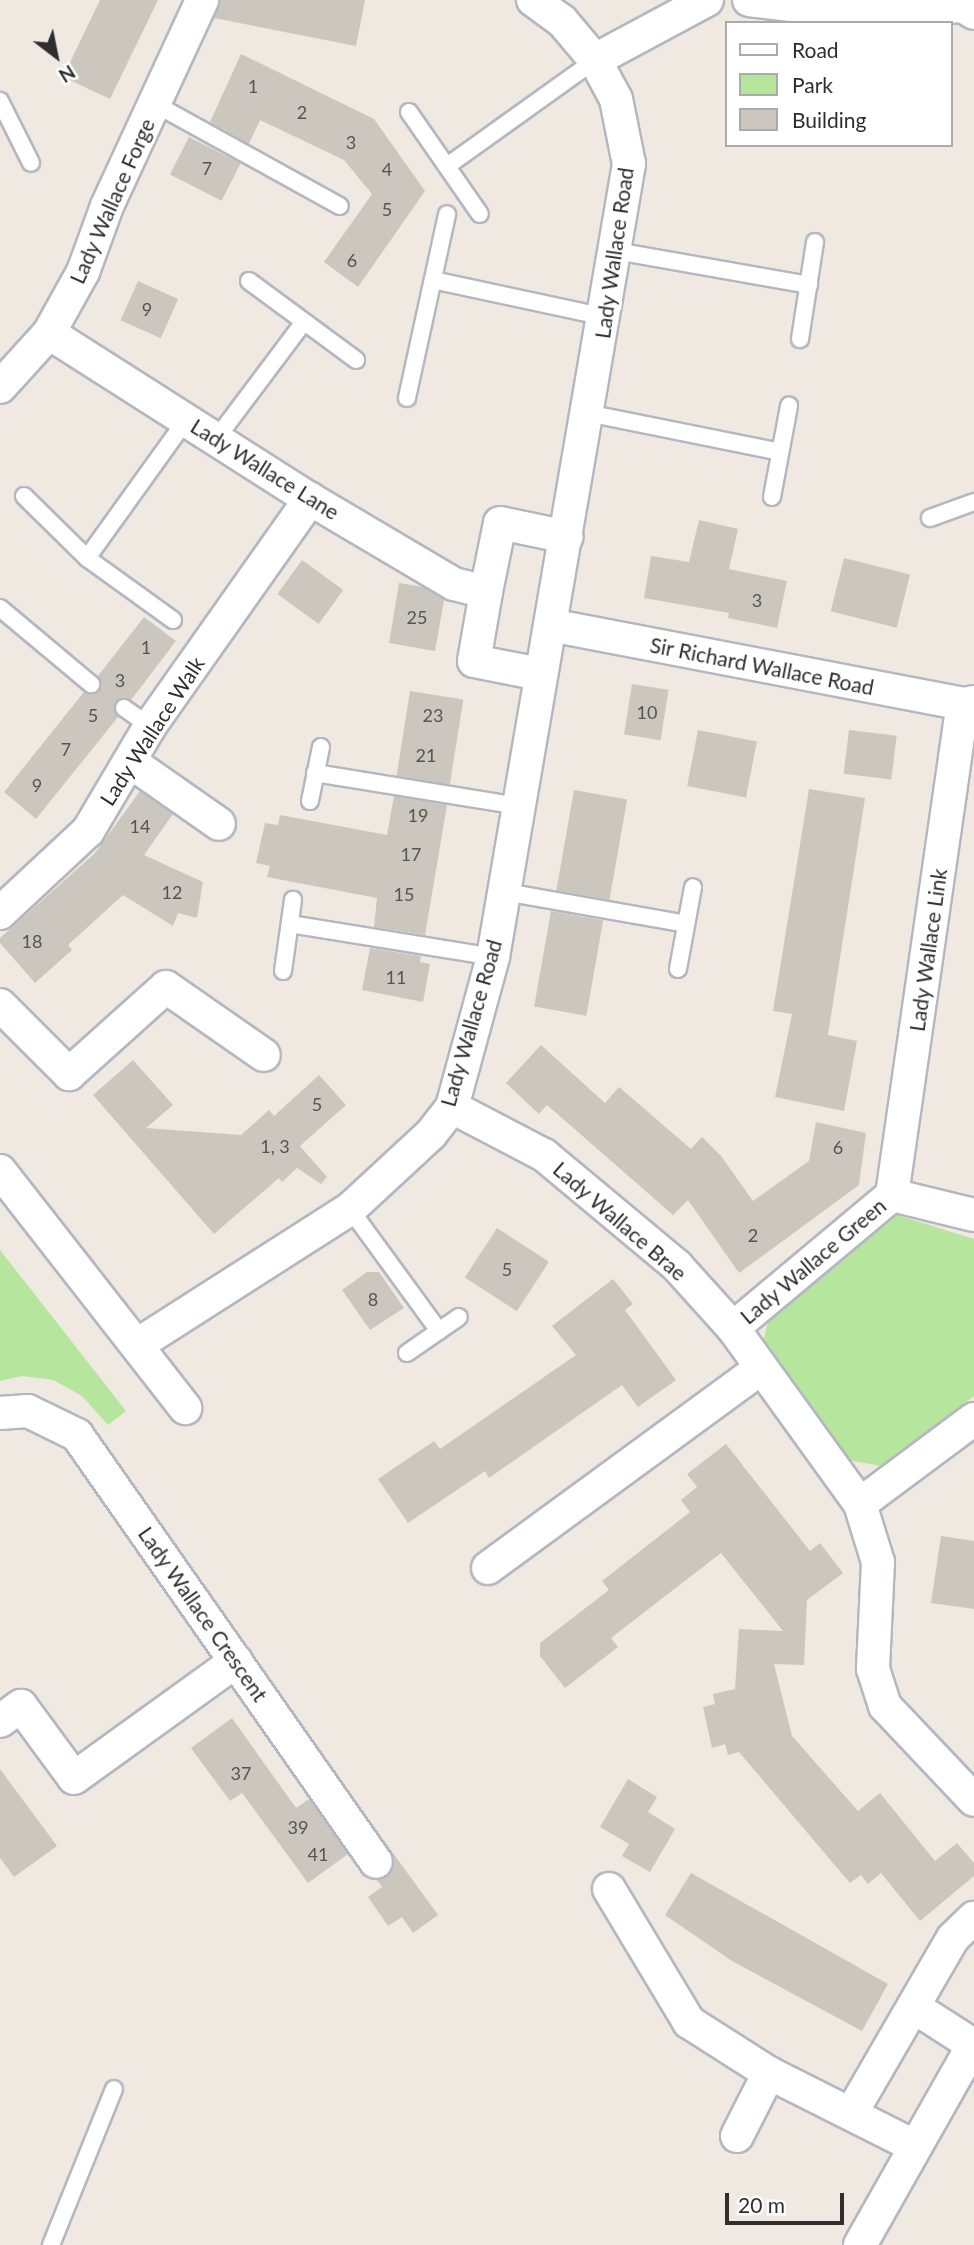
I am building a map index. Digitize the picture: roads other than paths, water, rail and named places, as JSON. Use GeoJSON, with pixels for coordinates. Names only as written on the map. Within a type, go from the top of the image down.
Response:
{"type":"FeatureCollection","features":[{"type":"Feature","properties":{"kind":"street","name":"Lady Wallace Forge"},"geometry":{"type":"LineString","coordinates":[[0,387],[50,333],[83,272],[107,206],[202,0]]}},
{"type":"Feature","properties":{"kind":"street","name":"Lady Wallace Road"},"geometry":{"type":"LineString","coordinates":[[137,1345],[350,1209],[431,1134],[452,1107],[494,957],[540,674],[606,317],[629,164],[616,99],[595,61],[562,21],[533,0]]}},
{"type":"Feature","properties":{"kind":"street"},"geometry":{"type":"LineString","coordinates":[[595,61],[707,0]]}},
{"type":"Feature","properties":{"kind":"street"},"geometry":{"type":"LineString","coordinates":[[749,0],[856,13],[963,6],[974,13]]}},
{"type":"Feature","properties":{"kind":"street","name":"Lady Wallace Lane"},"geometry":{"type":"LineString","coordinates":[[50,333],[310,499],[454,584],[486,592]]}},
{"type":"Feature","properties":{"kind":"street","name":"Lady Wallace Walk"},"geometry":{"type":"LineString","coordinates":[[0,913],[88,831],[132,763],[150,726],[310,499]]}},
{"type":"Feature","properties":{"kind":"street"},"geometry":{"type":"LineString","coordinates":[[540,674],[474,661],[486,592],[500,523],[567,537]]}},
{"type":"Feature","properties":{"kind":"street","name":"Sir Richard Wallace Road"},"geometry":{"type":"LineString","coordinates":[[550,625],[968,703]]}},
{"type":"Feature","properties":{"kind":"street","name":"Lady Wallace Link"},"geometry":{"type":"LineString","coordinates":[[892,1195],[968,703]]}},
{"type":"Feature","properties":{"kind":"street"},"geometry":{"type":"LineString","coordinates":[[132,763],[219,824]]}},
{"type":"Feature","properties":{"kind":"street"},"geometry":{"type":"LineString","coordinates":[[0,1005],[69,1074],[166,987],[264,1055]]}},
{"type":"Feature","properties":{"kind":"street","name":"Lady Wallace Brae"},"geometry":{"type":"LineString","coordinates":[[452,1107],[544,1155],[677,1266],[733,1328],[860,1504],[878,1562],[873,1669],[885,1706],[974,1800]]}},
{"type":"Feature","properties":{"kind":"street"},"geometry":{"type":"LineString","coordinates":[[0,1171],[185,1408]]}},
{"type":"Feature","properties":{"kind":"street"},"geometry":{"type":"LineString","coordinates":[[892,1195],[974,1215]]}},
{"type":"Feature","properties":{"kind":"street","name":"Lady Wallace Green"},"geometry":{"type":"LineString","coordinates":[[733,1328],[892,1195]]}},
{"type":"Feature","properties":{"kind":"street"},"geometry":{"type":"LineString","coordinates":[[488,1568],[761,1368]]}},
{"type":"Feature","properties":{"kind":"street","name":"Lady Wallace Crescent"},"geometry":{"type":"LineString","coordinates":[[0,1413],[28,1411],[77,1435],[376,1862]]}},
{"type":"Feature","properties":{"kind":"street"},"geometry":{"type":"LineString","coordinates":[[860,1504],[974,1419]]}},
{"type":"Feature","properties":{"kind":"street"},"geometry":{"type":"LineString","coordinates":[[0,1721],[21,1706],[74,1778],[236,1661]]}},
{"type":"Feature","properties":{"kind":"street"},"geometry":{"type":"LineString","coordinates":[[609,1889],[689,2022],[769,2073],[852,2112],[914,2146]]}},
{"type":"Feature","properties":{"kind":"street"},"geometry":{"type":"LineString","coordinates":[[852,2112],[964,1928]]}},
{"type":"Feature","properties":{"kind":"street"},"geometry":{"type":"LineString","coordinates":[[860,2245],[914,2146],[974,2045],[914,2007]]}},
{"type":"Feature","properties":{"kind":"street"},"geometry":{"type":"LineString","coordinates":[[737,2136],[769,2073]]}},
{"type":"Feature","properties":{"kind":"lane"},"geometry":{"type":"LineString","coordinates":[[447,166],[595,61]]}},
{"type":"Feature","properties":{"kind":"lane"},"geometry":{"type":"LineString","coordinates":[[0,101],[32,163]]}},
{"type":"Feature","properties":{"kind":"lane"},"geometry":{"type":"LineString","coordinates":[[155,104],[340,206]]}},
{"type":"Feature","properties":{"kind":"lane"},"geometry":{"type":"LineString","coordinates":[[409,112],[480,214]]}},
{"type":"Feature","properties":{"kind":"lane"},"geometry":{"type":"LineString","coordinates":[[407,398],[447,214]]}},
{"type":"Feature","properties":{"kind":"lane"},"geometry":{"type":"LineString","coordinates":[[800,339],[815,242]]}},
{"type":"Feature","properties":{"kind":"lane"},"geometry":{"type":"LineString","coordinates":[[616,251],[809,285]]}},
{"type":"Feature","properties":{"kind":"lane"},"geometry":{"type":"LineString","coordinates":[[433,280],[606,317]]}},
{"type":"Feature","properties":{"kind":"lane"},"geometry":{"type":"LineString","coordinates":[[249,281],[356,360]]}},
{"type":"Feature","properties":{"kind":"lane"},"geometry":{"type":"LineString","coordinates":[[216,439],[304,322]]}},
{"type":"Feature","properties":{"kind":"lane"},"geometry":{"type":"LineString","coordinates":[[772,497],[789,406]]}},
{"type":"Feature","properties":{"kind":"lane"},"geometry":{"type":"LineString","coordinates":[[587,413],[780,452]]}},
{"type":"Feature","properties":{"kind":"lane"},"geometry":{"type":"LineString","coordinates":[[87,558],[186,420]]}},
{"type":"Feature","properties":{"kind":"lane"},"geometry":{"type":"LineString","coordinates":[[24,496],[87,558],[173,620]]}},
{"type":"Feature","properties":{"kind":"lane"},"geometry":{"type":"LineString","coordinates":[[930,518],[974,502]]}},
{"type":"Feature","properties":{"kind":"lane"},"geometry":{"type":"LineString","coordinates":[[0,608],[91,684]]}},
{"type":"Feature","properties":{"kind":"lane"},"geometry":{"type":"LineString","coordinates":[[124,708],[150,726]]}},
{"type":"Feature","properties":{"kind":"lane"},"geometry":{"type":"LineString","coordinates":[[310,801],[321,747]]}},
{"type":"Feature","properties":{"kind":"lane"},"geometry":{"type":"LineString","coordinates":[[315,773],[519,806]]}},
{"type":"Feature","properties":{"kind":"lane"},"geometry":{"type":"LineString","coordinates":[[678,969],[693,887]]}},
{"type":"Feature","properties":{"kind":"lane"},"geometry":{"type":"LineString","coordinates":[[505,891],[686,924]]}},
{"type":"Feature","properties":{"kind":"lane"},"geometry":{"type":"LineString","coordinates":[[283,971],[293,900]]}},
{"type":"Feature","properties":{"kind":"lane"},"geometry":{"type":"LineString","coordinates":[[290,924],[494,957]]}},
{"type":"Feature","properties":{"kind":"lane"},"geometry":{"type":"LineString","coordinates":[[350,1209],[439,1331]]}},
{"type":"Feature","properties":{"kind":"lane"},"geometry":{"type":"LineString","coordinates":[[407,1353],[459,1317]]}},
{"type":"Feature","properties":{"kind":"lane"},"geometry":{"type":"LineString","coordinates":[[51,2245],[114,2089]]}}]}
